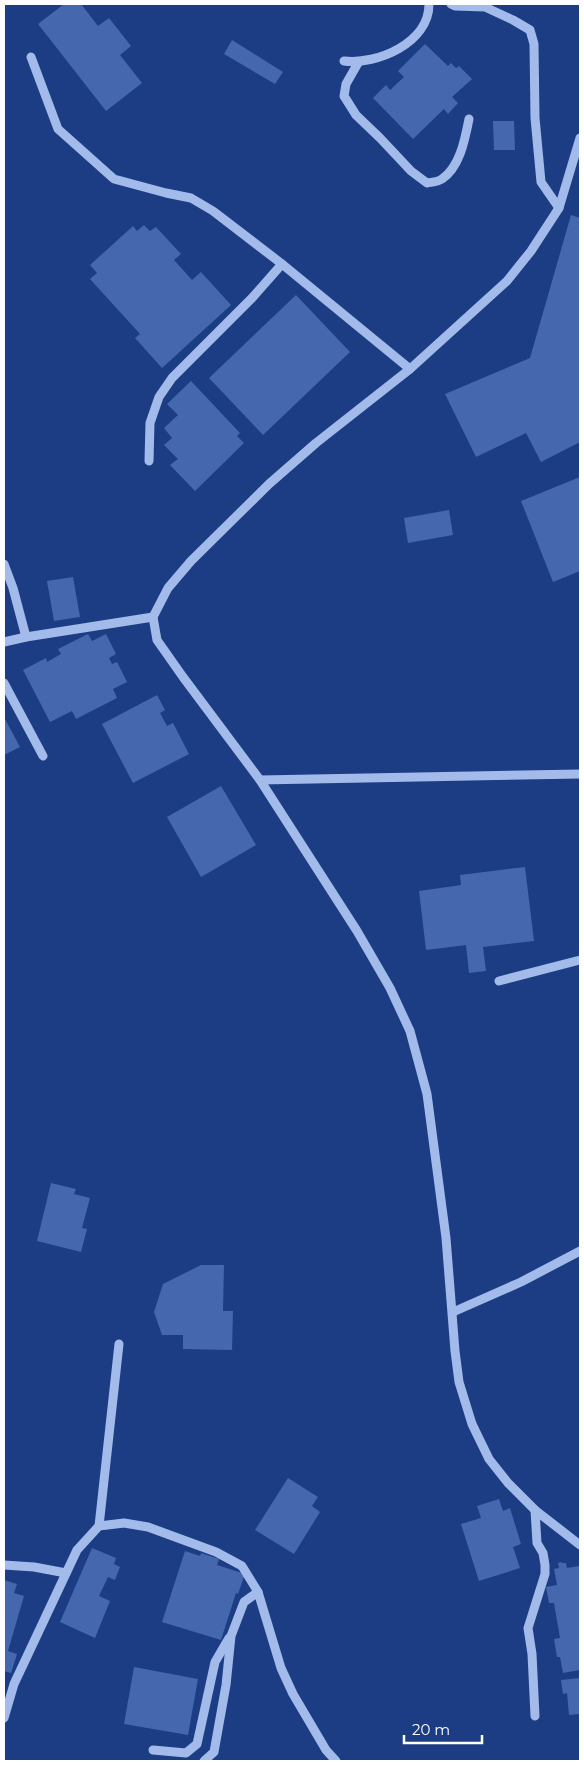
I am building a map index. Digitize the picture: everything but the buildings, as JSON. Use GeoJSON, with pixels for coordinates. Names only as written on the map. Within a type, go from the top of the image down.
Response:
{"type":"FeatureCollection","features":[{"type":"Feature","properties":{"kind":"street"},"geometry":{"type":"LineString","coordinates":[[344,61],[358,63],[392,52],[407,44],[427,17],[429,4]]}},
{"type":"Feature","properties":{"kind":"street"},"geometry":{"type":"LineString","coordinates":[[451,4],[454,6],[485,8],[513,20],[530,30],[534,44],[535,118],[541,182],[559,208]]}},
{"type":"Feature","properties":{"kind":"street"},"geometry":{"type":"LineString","coordinates":[[31,57],[58,129],[114,179],[191,198],[213,211],[282,264],[410,369]]}},
{"type":"Feature","properties":{"kind":"street"},"geometry":{"type":"LineString","coordinates":[[358,63],[346,84],[344,96],[356,115],[411,171],[427,182],[440,180],[451,171],[465,139],[469,119]]}},
{"type":"Feature","properties":{"kind":"street"},"geometry":{"type":"LineString","coordinates":[[580,138],[576,166],[559,208],[531,251],[507,281],[410,369],[316,443],[268,484],[191,561],[168,588],[153,617],[157,640],[260,780],[357,931],[390,988],[410,1032],[426,1094],[446,1238],[459,1382],[472,1424],[489,1459],[508,1483],[535,1510],[580,1545]]}},
{"type":"Feature","properties":{"kind":"street"},"geometry":{"type":"LineString","coordinates":[[150,461],[150,423],[159,397],[172,378],[252,298],[282,264]]}},
{"type":"Feature","properties":{"kind":"street"},"geometry":{"type":"LineString","coordinates":[[4,564],[13,588],[26,637]]}},
{"type":"Feature","properties":{"kind":"street"},"geometry":{"type":"LineString","coordinates":[[4,642],[153,617]]}},
{"type":"Feature","properties":{"kind":"street"},"geometry":{"type":"LineString","coordinates":[[4,682],[43,756]]}},
{"type":"Feature","properties":{"kind":"street"},"geometry":{"type":"LineString","coordinates":[[260,780],[580,774]]}},
{"type":"Feature","properties":{"kind":"street"},"geometry":{"type":"LineString","coordinates":[[500,981],[580,960]]}},
{"type":"Feature","properties":{"kind":"street"},"geometry":{"type":"LineString","coordinates":[[453,1312],[521,1282],[580,1251]]}},
{"type":"Feature","properties":{"kind":"street"},"geometry":{"type":"LineString","coordinates":[[4,1718],[14,1684],[77,1550],[99,1526],[118,1344]]}},
{"type":"Feature","properties":{"kind":"street"},"geometry":{"type":"LineString","coordinates":[[535,1510],[537,1544],[543,1553],[545,1564],[545,1574],[528,1628],[532,1654],[535,1716]]}},
{"type":"Feature","properties":{"kind":"street"},"geometry":{"type":"LineString","coordinates":[[99,1526],[124,1522],[148,1527],[216,1552],[242,1566],[258,1592],[278,1659],[289,1685],[326,1750],[336,1761]]}},
{"type":"Feature","properties":{"kind":"street"},"geometry":{"type":"LineString","coordinates":[[4,1565],[34,1567],[66,1573]]}},
{"type":"Feature","properties":{"kind":"street"},"geometry":{"type":"LineString","coordinates":[[153,1750],[186,1753],[197,1744],[214,1662],[231,1636],[244,1602],[258,1592]]}},
{"type":"Feature","properties":{"kind":"street"},"geometry":{"type":"LineString","coordinates":[[204,1761],[214,1752],[226,1685],[231,1636]]}}]}
